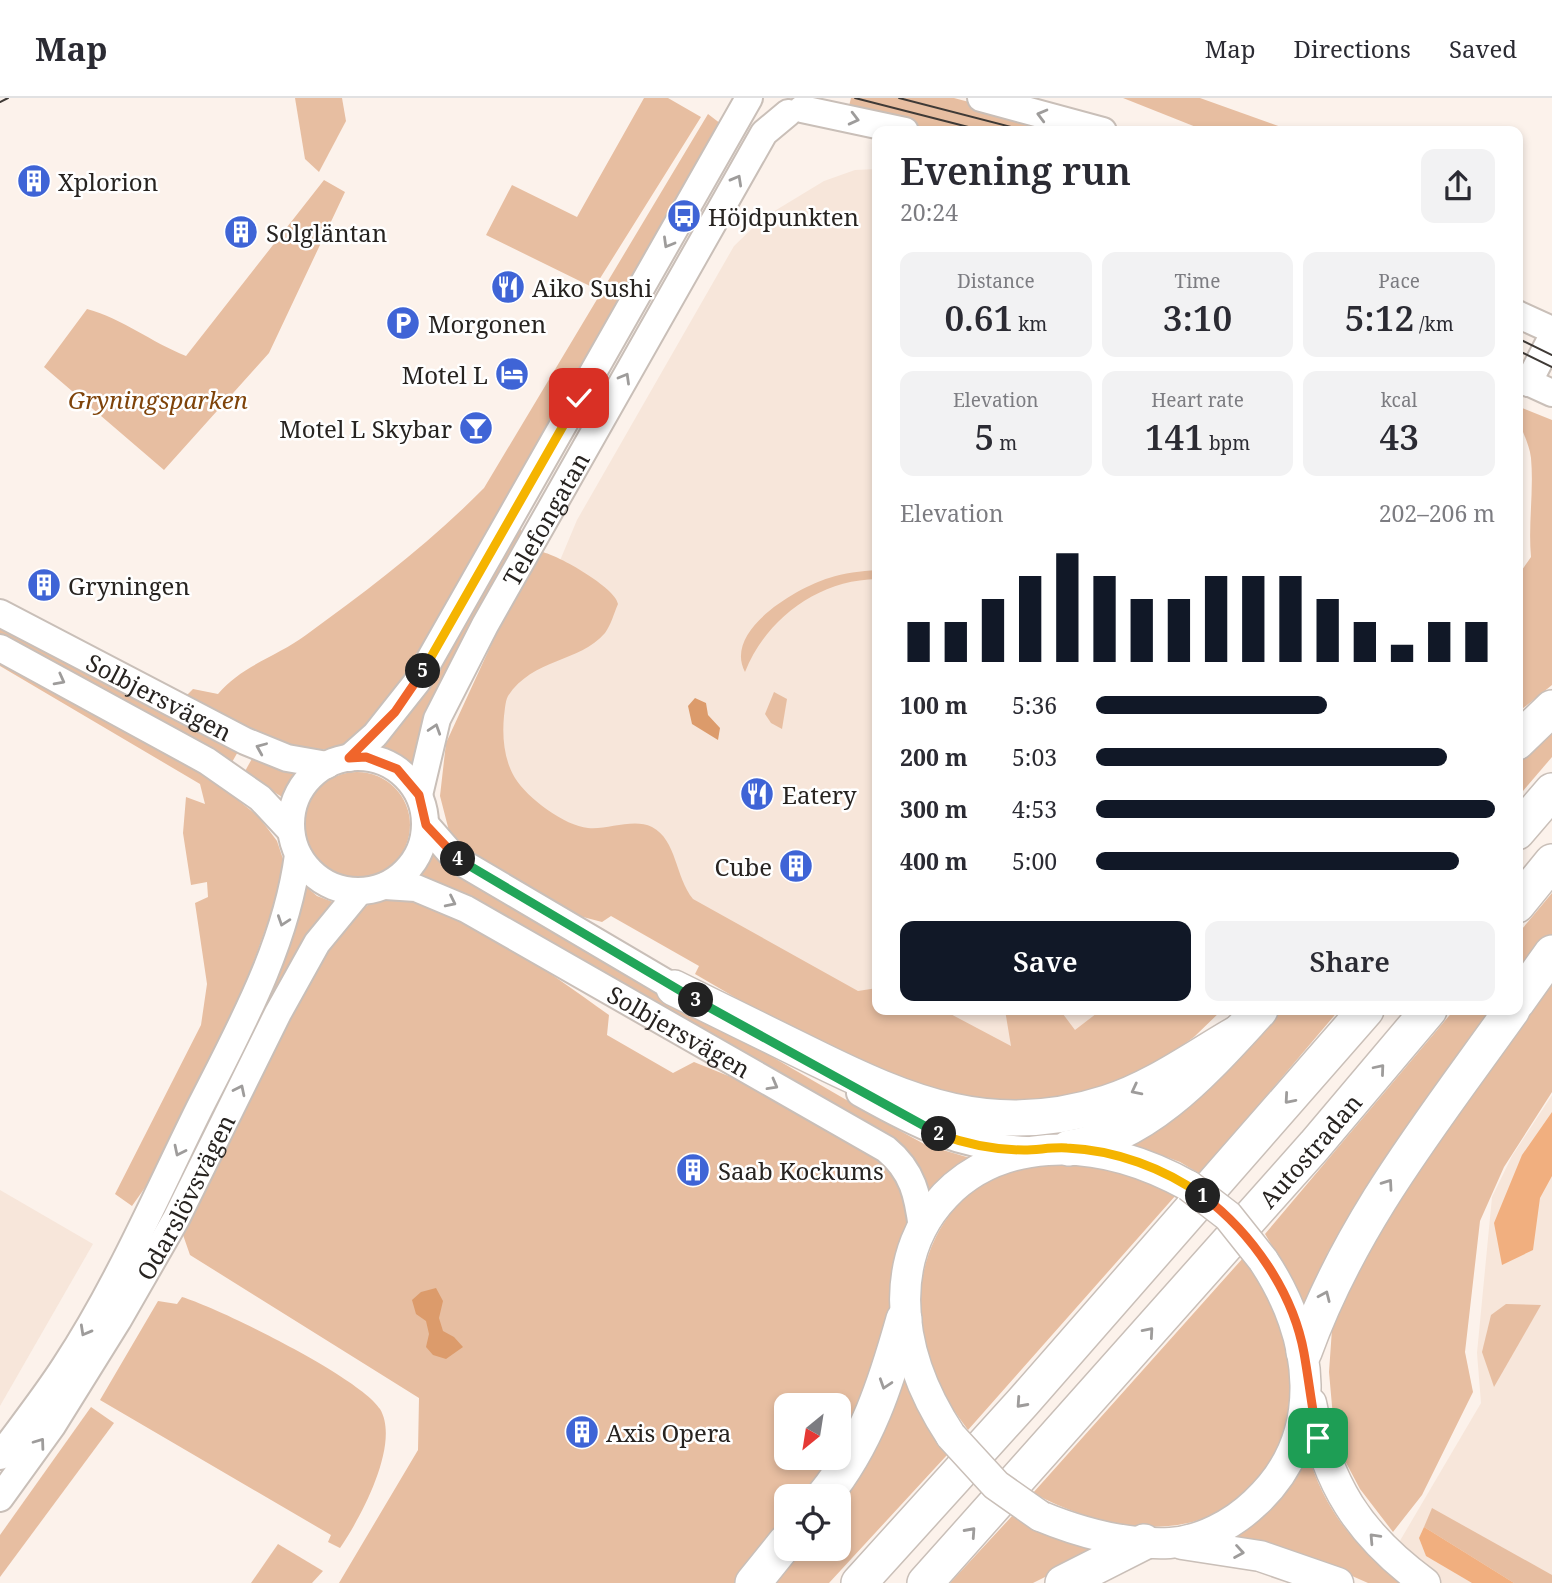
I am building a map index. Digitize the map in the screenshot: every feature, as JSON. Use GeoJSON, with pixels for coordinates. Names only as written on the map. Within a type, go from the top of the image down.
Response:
{"type":"FeatureCollection","features":[{"type":"Feature","properties":{"kind":"highway"},"geometry":{"type":"LineString","coordinates":[[1523,736],[1552,708]]}},
{"type":"Feature","properties":{"kind":"highway"},"geometry":{"type":"LineString","coordinates":[[1523,825],[1552,791]]}},
{"type":"Feature","properties":{"kind":"highway"},"geometry":{"type":"LineString","coordinates":[[1523,898],[1552,862]]}},
{"type":"Feature","properties":{"kind":"highway"},"geometry":{"type":"LineString","coordinates":[[1523,994],[1552,953]]}},
{"type":"Feature","properties":{"kind":"highway"},"geometry":{"type":"LineString","coordinates":[[674,988],[887,1093],[962,1114],[995,1118],[1058,1116],[1110,1102],[1249,1021]]}},
{"type":"Feature","properties":{"kind":"highway","name":"Autostradan"},"geometry":{"type":"LineString","coordinates":[[859,1583],[1067,1352],[1362,1015]]}},
{"type":"Feature","properties":{"kind":"highway","name":"Autostradan"},"geometry":{"type":"LineString","coordinates":[[925,1583],[1315,1145],[1425,1015]]}},
{"type":"Feature","properties":{"kind":"highway"},"geometry":{"type":"LineString","coordinates":[[1305,1367],[1323,1298],[1377,1199],[1508,1015]]}},
{"type":"Feature","properties":{"kind":"highway"},"geometry":{"type":"LineString","coordinates":[[1069,1148],[1104,1139],[1140,1120],[1181,1089],[1249,1021]]}},
{"type":"Feature","properties":{"kind":"highway"},"geometry":{"type":"LineString","coordinates":[[832,1484],[865,1432],[880,1399],[904,1319]]}},
{"type":"Feature","properties":{"kind":"highway"},"geometry":{"type":"LineString","coordinates":[[1063,1583],[1158,1543]]}},
{"type":"Feature","properties":{"kind":"highway"},"geometry":{"type":"LineString","coordinates":[[752,1583],[774,1556]]}},
{"type":"Feature","properties":{"kind":"main road"},"geometry":{"type":"LineString","coordinates":[[751,98],[768,110],[802,107],[884,126]]}},
{"type":"Feature","properties":{"kind":"main road","name":"Telefongatan"},"geometry":{"type":"LineString","coordinates":[[338,761],[375,735],[416,682],[751,98]]}},
{"type":"Feature","properties":{"kind":"main road"},"geometry":{"type":"LineString","coordinates":[[981,98],[1085,126]]}},
{"type":"Feature","properties":{"kind":"main road","name":"Telefongatan"},"geometry":{"type":"LineString","coordinates":[[419,795],[438,719],[485,625],[764,133],[802,107]]}},
{"type":"Feature","properties":{"kind":"main road"},"geometry":{"type":"LineString","coordinates":[[1523,317],[1552,330]]}},
{"type":"Feature","properties":{"kind":"main road"},"geometry":{"type":"LineString","coordinates":[[1533,384],[1552,337]]}},
{"type":"Feature","properties":{"kind":"main road","name":"Solbjersvägen"},"geometry":{"type":"LineString","coordinates":[[0,613],[245,741],[287,758],[338,761]]}},
{"type":"Feature","properties":{"kind":"main road","name":"Solbjersvägen"},"geometry":{"type":"LineString","coordinates":[[0,648],[207,761],[260,798],[294,843]]}},
{"type":"Feature","properties":{"kind":"main road"},"geometry":{"type":"LineString","coordinates":[[366,757],[397,769],[419,795],[426,825],[419,855],[410,868],[386,886],[359,892],[344,891],[324,882],[306,868],[294,843],[292,808],[302,787],[338,761],[366,757]]}},
{"type":"Feature","properties":{"kind":"main road","name":"Solbjersvägen"},"geometry":{"type":"LineString","coordinates":[[426,825],[466,865],[674,988],[922,1127],[969,1144],[1026,1150]]}},
{"type":"Feature","properties":{"kind":"main road","name":"Odarslövsvägen"},"geometry":{"type":"LineString","coordinates":[[0,1456],[66,1365],[114,1280],[217,1073],[276,942],[290,902],[294,843]]}},
{"type":"Feature","properties":{"kind":"main road","name":"Solbjersvägen"},"geometry":{"type":"LineString","coordinates":[[386,886],[416,888],[466,909],[886,1149],[902,1162],[911,1176],[922,1229]]}},
{"type":"Feature","properties":{"kind":"main road","name":"Odarslövsvägen"},"geometry":{"type":"LineString","coordinates":[[0,1498],[52,1426],[118,1320],[176,1219],[296,979],[332,923],[359,892]]}},
{"type":"Feature","properties":{"kind":"main road"},"geometry":{"type":"LineString","coordinates":[[1338,1583],[1261,1556],[1086,1534],[1040,1516],[996,1485],[951,1436],[931,1404],[916,1369],[904,1319],[909,1266],[922,1229],[940,1202],[960,1182],[1007,1155],[1026,1150],[1069,1148],[1111,1154],[1161,1171],[1189,1185],[1227,1216],[1263,1260],[1285,1297],[1305,1367],[1323,1458],[1343,1499],[1375,1540],[1425,1583]]}},
{"type":"Feature","properties":{"kind":"main road"},"geometry":{"type":"LineString","coordinates":[[1158,1543],[1221,1528],[1247,1511],[1267,1492],[1286,1466],[1297,1441],[1306,1411],[1305,1367]]}},
{"type":"Feature","properties":{"kind":"shaded area"},"geometry":{"type":"Polygon","coordinates":[[[872,169],[872,1010],[509,802],[485,739],[577,520],[734,246],[763,218],[824,181],[855,170],[872,169]]]}},
{"type":"Feature","properties":{"kind":"shaded area"},"geometry":{"type":"Polygon","coordinates":[[[695,698],[706,703],[708,715],[720,728],[718,740],[692,724],[688,706],[695,698]]]}},
{"type":"Feature","properties":{"kind":"shaded area"},"geometry":{"type":"Polygon","coordinates":[[[882,1015],[1135,1015],[1066,1061],[927,1041],[882,1015]]]}},
{"type":"Feature","properties":{"kind":"shaded area"},"geometry":{"type":"Polygon","coordinates":[[[1552,1095],[1552,1583],[1426,1583],[1391,1556],[1481,1403],[1477,1353],[1492,1197],[1512,1156],[1552,1095]]]}},
{"type":"Feature","properties":{"kind":"shaded area"},"geometry":{"type":"Polygon","coordinates":[[[1552,1112],[1552,1176],[1540,1198],[1533,1250],[1502,1265],[1494,1223],[1522,1155],[1552,1112]]]}},
{"type":"Feature","properties":{"kind":"shaded area"},"geometry":{"type":"Polygon","coordinates":[[[0,1190],[93,1244],[0,1406],[0,1190]]]}},
{"type":"Feature","properties":{"kind":"shaded area"},"geometry":{"type":"Polygon","coordinates":[[[436,1288],[443,1301],[439,1318],[443,1331],[454,1337],[463,1347],[446,1359],[433,1355],[426,1347],[429,1334],[426,1321],[416,1314],[412,1300],[421,1292],[436,1288]]]}},
{"type":"Feature","properties":{"kind":"shaded area"},"geometry":{"type":"Polygon","coordinates":[[[1424,1527],[1514,1583],[1472,1583],[1426,1556],[1419,1538],[1424,1527]]]}},
{"type":"Feature","properties":{"kind":"green space"},"geometry":{"type":"Polygon","coordinates":[[[295,98],[342,98],[346,121],[319,172],[305,159],[295,98]]]}},
{"type":"Feature","properties":{"kind":"green space"},"geometry":{"type":"Polygon","coordinates":[[[644,98],[668,98],[701,117],[594,288],[486,235],[512,185],[577,217],[644,98]]]}},
{"type":"Feature","properties":{"kind":"green space"},"geometry":{"type":"Polygon","coordinates":[[[851,98],[954,98],[1059,126],[910,126],[848,110],[851,98]]]}},
{"type":"Feature","properties":{"kind":"green space"},"geometry":{"type":"Polygon","coordinates":[[[1123,98],[1200,98],[1278,126],[1193,126],[1123,98]]]}},
{"type":"Feature","properties":{"kind":"green space"},"geometry":{"type":"Polygon","coordinates":[[[708,114],[721,124],[453,601],[392,695],[365,728],[343,745],[304,749],[263,736],[187,695],[193,689],[218,694],[238,676],[306,635],[398,565],[484,488],[708,114]]]}},
{"type":"Feature","properties":{"kind":"green space","name":"Gryningsparken"},"geometry":{"type":"Polygon","coordinates":[[[324,180],[345,192],[269,353],[164,470],[44,367],[87,309],[113,319],[186,356],[324,180]]]}},
{"type":"Feature","properties":{"kind":"green space"},"geometry":{"type":"Polygon","coordinates":[[[1523,408],[1552,420],[1552,685],[1523,708],[1523,568],[1531,557],[1530,451],[1523,431],[1523,408]]]}},
{"type":"Feature","properties":{"kind":"green space"},"geometry":{"type":"Polygon","coordinates":[[[519,525],[522,532],[432,702],[417,740],[414,767],[375,747],[519,525]]]}},
{"type":"Feature","properties":{"kind":"green space"},"geometry":{"type":"Polygon","coordinates":[[[542,552],[573,566],[608,590],[618,604],[607,630],[594,643],[530,674],[507,698],[503,732],[508,764],[521,786],[547,810],[569,822],[588,828],[629,824],[652,827],[666,841],[693,899],[858,991],[872,989],[872,1015],[952,1015],[1011,1046],[1006,1015],[1064,1015],[1075,1030],[1094,1015],[1217,1015],[1194,1037],[1135,1079],[1092,1095],[999,1108],[851,1065],[695,974],[699,966],[611,916],[602,922],[564,912],[468,852],[449,831],[440,796],[446,743],[532,556],[542,552]]]}},
{"type":"Feature","properties":{"kind":"green space"},"geometry":{"type":"Polygon","coordinates":[[[872,571],[872,579],[855,581],[815,595],[780,620],[766,635],[745,672],[741,657],[744,641],[766,613],[815,583],[872,571]]]}},
{"type":"Feature","properties":{"kind":"green space"},"geometry":{"type":"Polygon","coordinates":[[[0,621],[240,748],[231,764],[0,639],[0,621]]]}},
{"type":"Feature","properties":{"kind":"green space"},"geometry":{"type":"Polygon","coordinates":[[[0,659],[194,765],[259,817],[277,841],[284,862],[280,889],[245,986],[156,1172],[132,1206],[115,1194],[201,1025],[207,984],[195,903],[208,897],[207,882],[191,885],[183,833],[186,797],[205,804],[200,784],[0,666],[0,659]]]}},
{"type":"Feature","properties":{"kind":"green space"},"geometry":{"type":"Polygon","coordinates":[[[774,692],[787,699],[782,729],[771,723],[765,714],[774,692]]]}},
{"type":"Feature","properties":{"kind":"green space"},"geometry":{"type":"Polygon","coordinates":[[[1552,728],[1552,757],[1523,791],[1523,758],[1552,728]]]}},
{"type":"Feature","properties":{"kind":"green space"},"geometry":{"type":"Polygon","coordinates":[[[254,755],[294,773],[282,797],[244,773],[254,755]]]}},
{"type":"Feature","properties":{"kind":"green space"},"geometry":{"type":"Polygon","coordinates":[[[357,772],[377,776],[395,787],[406,805],[410,825],[406,845],[395,863],[377,874],[357,878],[337,874],[319,863],[308,845],[304,825],[308,805],[319,787],[337,776],[357,772]]]}},
{"type":"Feature","properties":{"kind":"green space"},"geometry":{"type":"Polygon","coordinates":[[[434,852],[486,891],[893,1127],[926,1145],[970,1158],[947,1173],[930,1192],[915,1160],[904,1148],[418,878],[434,852]]]}},
{"type":"Feature","properties":{"kind":"green space"},"geometry":{"type":"Polygon","coordinates":[[[304,885],[317,896],[333,902],[313,929],[159,1231],[151,1227],[304,885]]]}},
{"type":"Feature","properties":{"kind":"green space"},"geometry":{"type":"Polygon","coordinates":[[[1552,893],[1552,936],[1523,976],[1523,928],[1552,893]]]}},
{"type":"Feature","properties":{"kind":"green space"},"geometry":{"type":"Polygon","coordinates":[[[397,898],[455,917],[508,946],[609,1015],[607,1035],[673,1073],[694,1062],[741,1081],[881,1155],[894,1170],[909,1211],[877,1372],[851,1428],[851,1393],[774,1393],[774,1470],[828,1470],[818,1484],[774,1484],[774,1540],[740,1583],[339,1583],[418,1450],[419,1398],[190,1255],[182,1232],[276,1035],[355,914],[374,901],[397,898]]]}},
{"type":"Feature","properties":{"kind":"green space"},"geometry":{"type":"Polygon","coordinates":[[[1552,984],[1552,1092],[1504,1167],[1480,1221],[1465,1352],[1473,1392],[1422,1495],[1393,1532],[1360,1489],[1343,1457],[1333,1417],[1329,1372],[1332,1329],[1359,1253],[1552,984]]]}},
{"type":"Feature","properties":{"kind":"green space"},"geometry":{"type":"Polygon","coordinates":[[[1272,1015],[1335,1015],[1200,1174],[1180,1162],[1131,1144],[1272,1015]]]}},
{"type":"Feature","properties":{"kind":"green space"},"geometry":{"type":"Polygon","coordinates":[[[1450,1015],[1495,1015],[1366,1191],[1328,1252],[1306,1316],[1296,1286],[1265,1234],[1450,1015]]]}},
{"type":"Feature","properties":{"kind":"green space"},"geometry":{"type":"Polygon","coordinates":[[[1053,1163],[1114,1170],[1176,1195],[968,1430],[937,1382],[924,1350],[920,1294],[925,1267],[934,1240],[948,1217],[967,1196],[989,1180],[1016,1169],[1053,1163]]]}},
{"type":"Feature","properties":{"kind":"green space"},"geometry":{"type":"Polygon","coordinates":[[[1243,1258],[1271,1305],[1285,1338],[1294,1392],[1291,1415],[1285,1430],[1275,1452],[1254,1484],[1229,1506],[1199,1520],[1167,1526],[1133,1526],[1099,1519],[1065,1508],[1033,1493],[1243,1258]]]}},
{"type":"Feature","properties":{"kind":"green space"},"geometry":{"type":"Polygon","coordinates":[[[182,1297],[256,1329],[319,1363],[368,1396],[380,1409],[385,1424],[382,1461],[367,1501],[340,1548],[328,1542],[331,1535],[100,1400],[158,1301],[177,1304],[182,1297]]]}},
{"type":"Feature","properties":{"kind":"green space"},"geometry":{"type":"Polygon","coordinates":[[[1506,1304],[1541,1305],[1494,1387],[1482,1352],[1491,1315],[1506,1304]]]}},
{"type":"Feature","properties":{"kind":"green space"},"geometry":{"type":"Polygon","coordinates":[[[904,1372],[925,1423],[947,1455],[851,1559],[851,1484],[847,1484],[904,1372]]]}},
{"type":"Feature","properties":{"kind":"green space"},"geometry":{"type":"Polygon","coordinates":[[[91,1407],[114,1423],[0,1577],[0,1535],[91,1407]]]}},
{"type":"Feature","properties":{"kind":"green space"},"geometry":{"type":"Polygon","coordinates":[[[1308,1453],[1323,1492],[1343,1526],[1370,1556],[1402,1583],[1368,1583],[1325,1564],[1223,1540],[1264,1514],[1274,1504],[1308,1453]]]}},
{"type":"Feature","properties":{"kind":"green space"},"geometry":{"type":"Polygon","coordinates":[[[1432,1508],[1552,1575],[1552,1583],[1514,1583],[1424,1527],[1432,1508]]]}},
{"type":"Feature","properties":{"kind":"green space"},"geometry":{"type":"Polygon","coordinates":[[[1013,1515],[1074,1544],[1097,1551],[1033,1583],[950,1583],[1013,1515]]]}},
{"type":"Feature","properties":{"kind":"green space"},"geometry":{"type":"Polygon","coordinates":[[[278,1544],[323,1571],[312,1583],[251,1583],[278,1544]]]}},
{"type":"Feature","properties":{"kind":"green space"},"geometry":{"type":"Polygon","coordinates":[[[789,1561],[849,1561],[829,1583],[770,1583],[789,1561]]]}},
{"type":"Feature","properties":{"kind":"tram line"},"geometry":{"type":"LineString","coordinates":[[0,102],[8,98]]}},
{"type":"Feature","properties":{"kind":"tram line"},"geometry":{"type":"LineString","coordinates":[[855,98],[964,126]]}},
{"type":"Feature","properties":{"kind":"tram line"},"geometry":{"type":"LineString","coordinates":[[899,98],[1008,126]]}},
{"type":"Feature","properties":{"kind":"tram line"},"geometry":{"type":"LineString","coordinates":[[1523,341],[1552,355]]}},
{"type":"Feature","properties":{"kind":"tram line"},"geometry":{"type":"LineString","coordinates":[[1523,353],[1552,367]]}},
{"type":"Feature","properties":{"kind":"place","name":"Xplorion"},"geometry":{"type":"Point","coordinates":[34,181]}},
{"type":"Feature","properties":{"kind":"place","name":"Höjdpunkten"},"geometry":{"type":"Point","coordinates":[684,216]}},
{"type":"Feature","properties":{"kind":"place","name":"Solgläntan"},"geometry":{"type":"Point","coordinates":[241,232]}},
{"type":"Feature","properties":{"kind":"place","name":"Aiko Sushi"},"geometry":{"type":"Point","coordinates":[508,287]}},
{"type":"Feature","properties":{"kind":"place","name":"Morgonen"},"geometry":{"type":"Point","coordinates":[403,323]}},
{"type":"Feature","properties":{"kind":"place","name":"Motel L"},"geometry":{"type":"Point","coordinates":[512,374]}},
{"type":"Feature","properties":{"kind":"place","name":"Motel L Skybar"},"geometry":{"type":"Point","coordinates":[476,428]}},
{"type":"Feature","properties":{"kind":"place","name":"Gryningen"},"geometry":{"type":"Point","coordinates":[44,585]}},
{"type":"Feature","properties":{"kind":"place","name":"Eatery"},"geometry":{"type":"Point","coordinates":[757,794]}},
{"type":"Feature","properties":{"kind":"place","name":"Cube"},"geometry":{"type":"Point","coordinates":[796,866]}},
{"type":"Feature","properties":{"kind":"place","name":"Saab Kockums"},"geometry":{"type":"Point","coordinates":[693,1170]}},
{"type":"Feature","properties":{"kind":"place","name":"Axis Opera"},"geometry":{"type":"Point","coordinates":[582,1432]}},
{"type":"Feature","properties":{"kind":"route"},"geometry":{"type":"LineString","coordinates":[[579,398],[416,682],[375,735],[349,758],[366,757],[397,769],[410,781],[419,795],[426,825],[453,856],[466,865],[643,970],[922,1127],[952,1139],[989,1147],[1095,1150],[1161,1171],[1189,1185],[1227,1216],[1250,1242],[1276,1279],[1299,1333],[1318,1438]]}}]}
